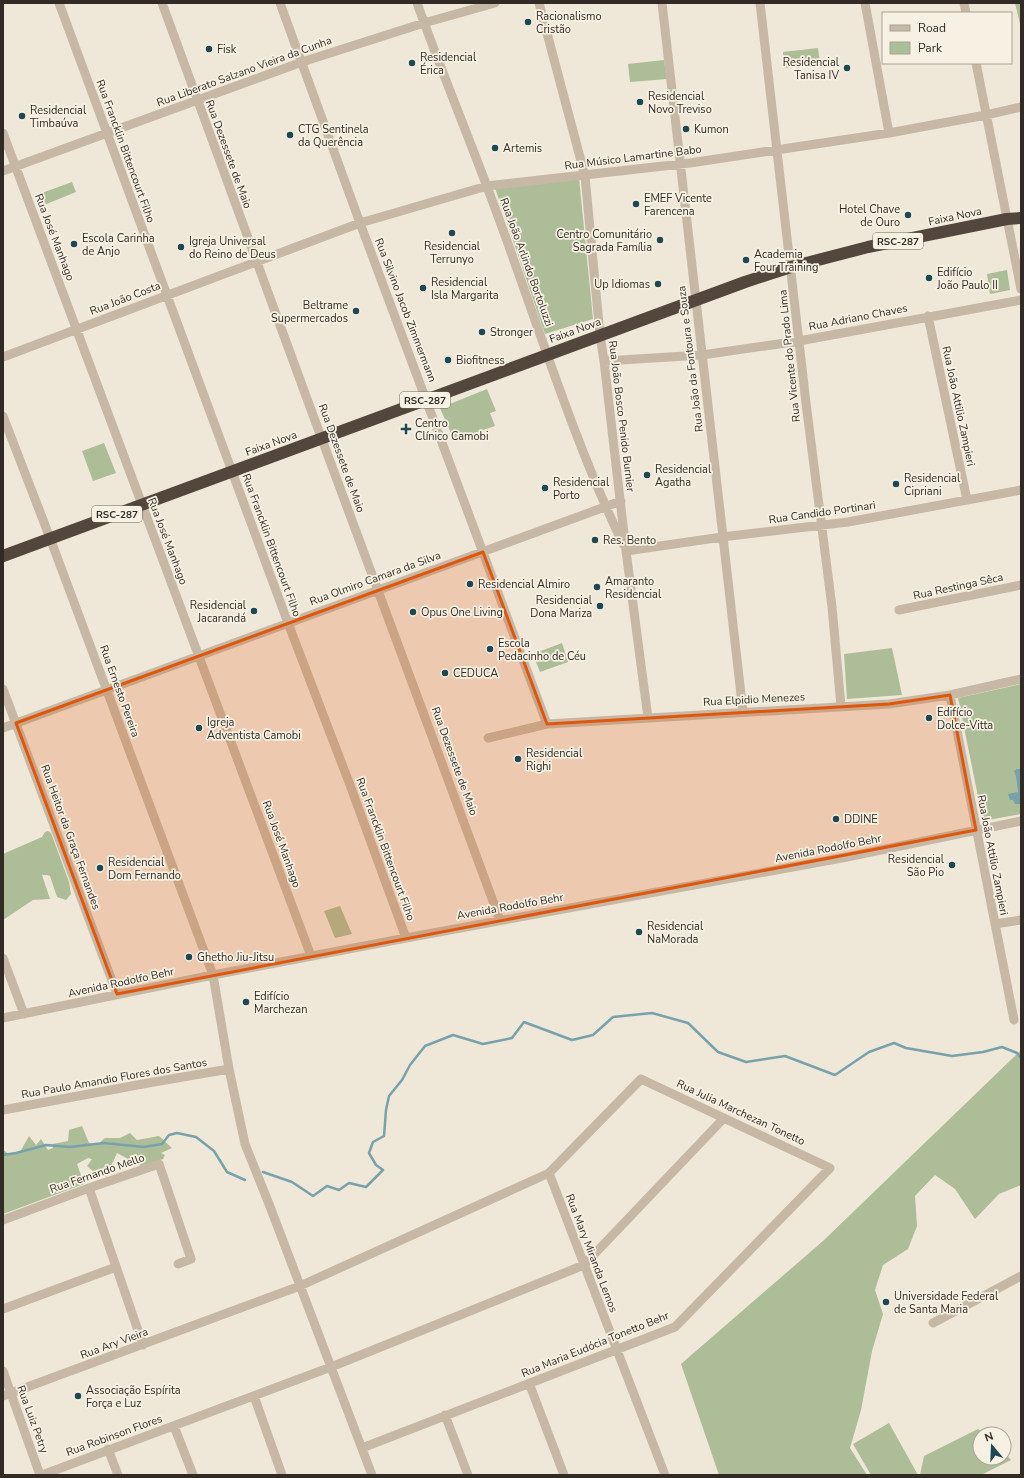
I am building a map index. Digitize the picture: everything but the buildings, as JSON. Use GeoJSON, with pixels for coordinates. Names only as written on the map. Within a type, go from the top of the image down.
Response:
{"type":"FeatureCollection","features":[{"type":"Feature","properties":{"kind":"highway","name":"Faixa Nova"},"geometry":{"type":"LineString","coordinates":[[1007,219],[1021,212]]}},
{"type":"Feature","properties":{"kind":"highway","name":"Faixa Nova"},"geometry":{"type":"LineString","coordinates":[[3,556],[695,299],[791,267],[868,247],[1007,219],[1021,218]]}},
{"type":"Feature","properties":{"kind":"highway"},"geometry":{"type":"LineString","coordinates":[[1007,219],[1021,223]]}},
{"type":"Feature","properties":{"kind":"street","name":"Rua Francklin Bittencourt Filho"},"geometry":{"type":"LineString","coordinates":[[59,3],[166,296],[406,938]]}},
{"type":"Feature","properties":{"kind":"street","name":"Rua Dezessete de Maio"},"geometry":{"type":"LineString","coordinates":[[162,3],[256,262],[500,920]]}},
{"type":"Feature","properties":{"kind":"street","name":"Rua Silvino Jacob Zimmermann"},"geometry":{"type":"LineString","coordinates":[[280,3],[360,223],[547,724]]}},
{"type":"Feature","properties":{"kind":"street","name":"Rua João Arlindo Bortoluzzi"},"geometry":{"type":"LineString","coordinates":[[417,3],[487,186],[605,507],[626,551]]}},
{"type":"Feature","properties":{"kind":"street","name":"Rua Liberato Salzano Vieira da Cunha"},"geometry":{"type":"LineString","coordinates":[[3,171],[302,62],[424,23],[495,3]]}},
{"type":"Feature","properties":{"kind":"street","name":"Rua João Bosco Penido Burnier"},"geometry":{"type":"LineString","coordinates":[[539,3],[586,176],[600,335],[648,718]]}},
{"type":"Feature","properties":{"kind":"street","name":"Rua João da Fontoura e Souza"},"geometry":{"type":"LineString","coordinates":[[662,3],[742,712]]}},
{"type":"Feature","properties":{"kind":"street","name":"Rua Vicente do Prado Lima"},"geometry":{"type":"LineString","coordinates":[[760,3],[821,526],[832,608],[841,706]]}},
{"type":"Feature","properties":{"kind":"street"},"geometry":{"type":"LineString","coordinates":[[865,3],[889,133]]}},
{"type":"Feature","properties":{"kind":"street"},"geometry":{"type":"LineString","coordinates":[[976,64],[1021,289]]}},
{"type":"Feature","properties":{"kind":"street","name":"Rua Músico Lamartine Babo"},"geometry":{"type":"LineString","coordinates":[[256,262],[360,223],[487,186],[586,176],[777,150],[889,133],[1021,107]]}},
{"type":"Feature","properties":{"kind":"street","name":"Rua José Manhago"},"geometry":{"type":"LineString","coordinates":[[3,133],[311,956]]}},
{"type":"Feature","properties":{"kind":"street","name":"Rua João Costa"},"geometry":{"type":"LineString","coordinates":[[3,356],[256,262]]}},
{"type":"Feature","properties":{"kind":"street","name":"Rua Adriano Chaves"},"geometry":{"type":"LineString","coordinates":[[604,361],[702,355],[800,341],[928,316],[1021,300]]}},
{"type":"Feature","properties":{"kind":"street","name":"Rua João Attilio Zampieri"},"geometry":{"type":"LineString","coordinates":[[928,316],[967,500]]}},
{"type":"Feature","properties":{"kind":"street","name":"Rua Ernesto Pereira"},"geometry":{"type":"LineString","coordinates":[[3,416],[213,975],[229,1070],[244,1144],[372,1475]]}},
{"type":"Feature","properties":{"kind":"street","name":"Rua Candido Portinari"},"geometry":{"type":"LineString","coordinates":[[626,551],[722,537],[848,522],[1021,490]]}},
{"type":"Feature","properties":{"kind":"street","name":"Rua Olmiro Camara da Silva"},"geometry":{"type":"LineString","coordinates":[[3,728],[621,501]]}},
{"type":"Feature","properties":{"kind":"street","name":"Rua Restinga Sêca"},"geometry":{"type":"LineString","coordinates":[[899,610],[1021,585]]}},
{"type":"Feature","properties":{"kind":"street","name":"Rua Elpidio Menezes"},"geometry":{"type":"LineString","coordinates":[[488,738],[547,724],[889,704],[950,695],[1021,679]]}},
{"type":"Feature","properties":{"kind":"street","name":"Rua Heitor da Graça Fernandes"},"geometry":{"type":"LineString","coordinates":[[3,689],[117,994]]}},
{"type":"Feature","properties":{"kind":"street","name":"Rua João Attilio Zampieri"},"geometry":{"type":"LineString","coordinates":[[950,695],[1014,1020]]}},
{"type":"Feature","properties":{"kind":"street","name":"Avenida Rodolfo Behr"},"geometry":{"type":"LineString","coordinates":[[3,1018],[311,956],[847,857],[1021,822]]}},
{"type":"Feature","properties":{"kind":"street"},"geometry":{"type":"LineString","coordinates":[[995,924],[1021,920]]}},
{"type":"Feature","properties":{"kind":"street"},"geometry":{"type":"LineString","coordinates":[[3,958],[24,1014]]}},
{"type":"Feature","properties":{"kind":"street","name":"Rua Paulo Amandio Flores dos Santos"},"geometry":{"type":"LineString","coordinates":[[3,1110],[148,1082],[229,1070]]}},
{"type":"Feature","properties":{"kind":"street","name":"Rua Julia Marchezan Tonetto"},"geometry":{"type":"LineString","coordinates":[[549,1173],[641,1079],[830,1168]]}},
{"type":"Feature","properties":{"kind":"street"},"geometry":{"type":"LineString","coordinates":[[584,1265],[724,1118]]}},
{"type":"Feature","properties":{"kind":"street","name":"Rua Fernando Mello"},"geometry":{"type":"LineString","coordinates":[[3,1220],[159,1164],[191,1259],[178,1264]]}},
{"type":"Feature","properties":{"kind":"street","name":"Rua Maria Eudócia Tonetto Behr"},"geometry":{"type":"LineString","coordinates":[[362,1448],[675,1327],[830,1168]]}},
{"type":"Feature","properties":{"kind":"street","name":"Rua Ary Vieira"},"geometry":{"type":"LineString","coordinates":[[7,1394],[233,1312],[300,1286],[549,1173]]}},
{"type":"Feature","properties":{"kind":"street","name":"Rua Mary Miranda Lemos"},"geometry":{"type":"LineString","coordinates":[[549,1173],[665,1475]]}},
{"type":"Feature","properties":{"kind":"street"},"geometry":{"type":"LineString","coordinates":[[89,1188],[143,1345]]}},
{"type":"Feature","properties":{"kind":"street","name":"Rua Robinson Flores"},"geometry":{"type":"LineString","coordinates":[[41,1475],[331,1367],[584,1265]]}},
{"type":"Feature","properties":{"kind":"street"},"geometry":{"type":"LineString","coordinates":[[3,1309],[116,1267]]}},
{"type":"Feature","properties":{"kind":"street"},"geometry":{"type":"LineString","coordinates":[[933,1323],[1021,1276]]}},
{"type":"Feature","properties":{"kind":"street","name":"Rua Luiz Petry"},"geometry":{"type":"LineString","coordinates":[[3,1371],[7,1394],[41,1475]]}},
{"type":"Feature","properties":{"kind":"street"},"geometry":{"type":"LineString","coordinates":[[529,1383],[564,1475]]}},
{"type":"Feature","properties":{"kind":"street"},"geometry":{"type":"LineString","coordinates":[[258,1394],[282,1475]]}},
{"type":"Feature","properties":{"kind":"street"},"geometry":{"type":"LineString","coordinates":[[445,1415],[468,1475]]}},
{"type":"Feature","properties":{"kind":"street"},"geometry":{"type":"LineString","coordinates":[[174,1426],[193,1475]]}},
{"type":"Feature","properties":{"kind":"street"},"geometry":{"type":"LineString","coordinates":[[108,1450],[118,1475]]}},
{"type":"Feature","properties":{"kind":"highlighted area"},"geometry":{"type":"Polygon","coordinates":[[[483,552],[547,724],[889,704],[950,695],[976,830],[117,994],[16,723],[483,552]]]}},
{"type":"Feature","properties":{"kind":"green space"},"geometry":{"type":"Polygon","coordinates":[[[1015,3],[1021,3],[1021,28],[1015,3]]]}},
{"type":"Feature","properties":{"kind":"green space"},"geometry":{"type":"Polygon","coordinates":[[[818,48],[820,64],[785,68],[783,52],[818,48]]]}},
{"type":"Feature","properties":{"kind":"green space"},"geometry":{"type":"Polygon","coordinates":[[[664,60],[667,79],[630,82],[628,64],[664,60]]]}},
{"type":"Feature","properties":{"kind":"green space"},"geometry":{"type":"Polygon","coordinates":[[[579,178],[593,319],[545,334],[495,188],[579,178]]]}},
{"type":"Feature","properties":{"kind":"green space"},"geometry":{"type":"Polygon","coordinates":[[[72,182],[76,192],[44,205],[39,194],[72,182]]]}},
{"type":"Feature","properties":{"kind":"green space"},"geometry":{"type":"Polygon","coordinates":[[[1007,270],[1010,290],[990,294],[987,274],[1007,270]]]}},
{"type":"Feature","properties":{"kind":"green space"},"geometry":{"type":"Polygon","coordinates":[[[487,389],[496,411],[490,413],[495,426],[454,440],[440,408],[487,389]]]}},
{"type":"Feature","properties":{"kind":"green space"},"geometry":{"type":"Polygon","coordinates":[[[104,443],[116,473],[93,481],[82,451],[104,443]]]}},
{"type":"Feature","properties":{"kind":"green space"},"geometry":{"type":"Polygon","coordinates":[[[562,643],[568,662],[540,672],[533,654],[562,643]]]}},
{"type":"Feature","properties":{"kind":"green space"},"geometry":{"type":"Polygon","coordinates":[[[892,648],[902,695],[847,699],[844,654],[892,648]]]}},
{"type":"Feature","properties":{"kind":"green space"},"geometry":{"type":"Polygon","coordinates":[[[1021,684],[1021,814],[983,821],[958,698],[1021,684]]]}},
{"type":"Feature","properties":{"kind":"green space"},"geometry":{"type":"Polygon","coordinates":[[[48,831],[51,833],[69,882],[71,894],[66,900],[57,897],[50,876],[42,875],[50,899],[33,900],[3,920],[3,854],[42,837],[45,832],[48,831]]]}},
{"type":"Feature","properties":{"kind":"green space"},"geometry":{"type":"Polygon","coordinates":[[[340,906],[352,934],[335,938],[324,911],[340,906]]]}},
{"type":"Feature","properties":{"kind":"green space"},"geometry":{"type":"Polygon","coordinates":[[[1021,1050],[1021,1185],[999,1194],[975,1219],[955,1189],[935,1175],[915,1196],[917,1226],[908,1249],[883,1265],[875,1290],[883,1314],[872,1351],[861,1410],[850,1448],[867,1475],[719,1475],[681,1364],[823,1241],[1021,1050]]]}},
{"type":"Feature","properties":{"kind":"green space"},"geometry":{"type":"Polygon","coordinates":[[[82,1126],[89,1143],[98,1144],[105,1138],[120,1138],[130,1133],[137,1140],[159,1136],[172,1148],[161,1153],[165,1155],[163,1159],[141,1166],[117,1153],[106,1177],[102,1170],[94,1172],[87,1166],[92,1159],[88,1158],[77,1164],[84,1184],[3,1214],[3,1150],[9,1154],[20,1152],[29,1136],[36,1145],[41,1139],[48,1150],[53,1148],[53,1144],[68,1141],[69,1130],[82,1126]]]}},
{"type":"Feature","properties":{"kind":"green space"},"geometry":{"type":"Polygon","coordinates":[[[889,1423],[918,1475],[871,1475],[853,1444],[889,1423]]]}},
{"type":"Feature","properties":{"kind":"green space"},"geometry":{"type":"Polygon","coordinates":[[[972,1432],[972,1466],[999,1466],[981,1475],[920,1475],[924,1456],[972,1432]]]}},
{"type":"Feature","properties":{"kind":"water"},"geometry":{"type":"Polygon","coordinates":[[[1021,769],[1021,804],[1015,804],[1013,800],[1010,800],[1008,794],[1018,792],[1014,771],[1021,769]]]}},
{"type":"Feature","properties":{"kind":"waterway"},"geometry":{"type":"LineString","coordinates":[[263,1172],[292,1182],[313,1196],[327,1186],[339,1190],[349,1183],[366,1187],[383,1170],[376,1165],[369,1153],[373,1142],[384,1136],[386,1110],[389,1096],[402,1080],[410,1065],[425,1046],[453,1035],[483,1044],[512,1038],[524,1022],[572,1040],[593,1035],[613,1017],[652,1013],[688,1023],[718,1052],[746,1062],[785,1056],[835,1075],[869,1052],[894,1043],[906,1048],[952,1056],[983,1052],[1002,1047],[1017,1053],[1021,1058]]}},
{"type":"Feature","properties":{"kind":"waterway"},"geometry":{"type":"LineString","coordinates":[[3,1155],[46,1145],[70,1147],[104,1143],[144,1147],[162,1144],[169,1135],[177,1133],[196,1137],[214,1151],[227,1172],[245,1180]]}},
{"type":"Feature","properties":{"kind":"place","name":"Racionalismo Cristão"},"geometry":{"type":"Point","coordinates":[528,22]}},
{"type":"Feature","properties":{"kind":"place","name":"Fisk"},"geometry":{"type":"Point","coordinates":[209,49]}},
{"type":"Feature","properties":{"kind":"place","name":"Residencial Érica"},"geometry":{"type":"Point","coordinates":[412,63]}},
{"type":"Feature","properties":{"kind":"place","name":"Residencial Tanisa IV"},"geometry":{"type":"Point","coordinates":[847,68]}},
{"type":"Feature","properties":{"kind":"place","name":"Residencial Novo Treviso"},"geometry":{"type":"Point","coordinates":[640,102]}},
{"type":"Feature","properties":{"kind":"place","name":"Residencial Timbaúva"},"geometry":{"type":"Point","coordinates":[22,116]}},
{"type":"Feature","properties":{"kind":"place","name":"Kumon"},"geometry":{"type":"Point","coordinates":[686,129]}},
{"type":"Feature","properties":{"kind":"place","name":"CTG Sentinela da Querência"},"geometry":{"type":"Point","coordinates":[290,135]}},
{"type":"Feature","properties":{"kind":"place","name":"Artemis"},"geometry":{"type":"Point","coordinates":[495,148]}},
{"type":"Feature","properties":{"kind":"place","name":"EMEF Vicente Farencena"},"geometry":{"type":"Point","coordinates":[636,204]}},
{"type":"Feature","properties":{"kind":"place","name":"Hotel Chave de Ouro"},"geometry":{"type":"Point","coordinates":[908,215]}},
{"type":"Feature","properties":{"kind":"place","name":"Residencial Terrunyo"},"geometry":{"type":"Point","coordinates":[452,233]}},
{"type":"Feature","properties":{"kind":"place","name":"Centro Comunitário Sagrada Família"},"geometry":{"type":"Point","coordinates":[660,240]}},
{"type":"Feature","properties":{"kind":"place","name":"Escola Carinha de Anjo"},"geometry":{"type":"Point","coordinates":[74,244]}},
{"type":"Feature","properties":{"kind":"place","name":"Igreja Universal do Reino de Deus"},"geometry":{"type":"Point","coordinates":[181,247]}},
{"type":"Feature","properties":{"kind":"place","name":"Academia Four Training"},"geometry":{"type":"Point","coordinates":[746,260]}},
{"type":"Feature","properties":{"kind":"place","name":"Edifício João Paulo II"},"geometry":{"type":"Point","coordinates":[929,278]}},
{"type":"Feature","properties":{"kind":"place","name":"Up Idiomas"},"geometry":{"type":"Point","coordinates":[658,284]}},
{"type":"Feature","properties":{"kind":"place","name":"Residencial Isla Margarita"},"geometry":{"type":"Point","coordinates":[423,288]}},
{"type":"Feature","properties":{"kind":"place","name":"Beltrame Supermercados"},"geometry":{"type":"Point","coordinates":[356,311]}},
{"type":"Feature","properties":{"kind":"place","name":"Stronger"},"geometry":{"type":"Point","coordinates":[482,332]}},
{"type":"Feature","properties":{"kind":"place","name":"Biofitness"},"geometry":{"type":"Point","coordinates":[448,360]}},
{"type":"Feature","properties":{"kind":"place","name":"Centro Clínico Camobi"},"geometry":{"type":"Point","coordinates":[406,429]}},
{"type":"Feature","properties":{"kind":"place","name":"Residencial Agatha"},"geometry":{"type":"Point","coordinates":[647,475]}},
{"type":"Feature","properties":{"kind":"place","name":"Residencial Cipriani"},"geometry":{"type":"Point","coordinates":[896,484]}},
{"type":"Feature","properties":{"kind":"place","name":"Residencial Porto"},"geometry":{"type":"Point","coordinates":[545,488]}},
{"type":"Feature","properties":{"kind":"place","name":"Res. Bento"},"geometry":{"type":"Point","coordinates":[595,540]}},
{"type":"Feature","properties":{"kind":"place","name":"Residencial Almiro"},"geometry":{"type":"Point","coordinates":[470,584]}},
{"type":"Feature","properties":{"kind":"place","name":"Amaranto Residencial"},"geometry":{"type":"Point","coordinates":[597,587]}},
{"type":"Feature","properties":{"kind":"place","name":"Residencial Dona Mariza"},"geometry":{"type":"Point","coordinates":[600,606]}},
{"type":"Feature","properties":{"kind":"place","name":"Residencial Jacarandá"},"geometry":{"type":"Point","coordinates":[254,611]}},
{"type":"Feature","properties":{"kind":"place","name":"Opus One Living"},"geometry":{"type":"Point","coordinates":[413,612]}},
{"type":"Feature","properties":{"kind":"place","name":"Escola Pedacinho de Céu"},"geometry":{"type":"Point","coordinates":[490,649]}},
{"type":"Feature","properties":{"kind":"place","name":"CEDUCA"},"geometry":{"type":"Point","coordinates":[445,673]}},
{"type":"Feature","properties":{"kind":"place","name":"Edifício Dolce-Vitta"},"geometry":{"type":"Point","coordinates":[929,718]}},
{"type":"Feature","properties":{"kind":"place","name":"Igreja Adventista Camobi"},"geometry":{"type":"Point","coordinates":[199,728]}},
{"type":"Feature","properties":{"kind":"place","name":"Residencial Righi"},"geometry":{"type":"Point","coordinates":[518,759]}},
{"type":"Feature","properties":{"kind":"place","name":"DDINE"},"geometry":{"type":"Point","coordinates":[836,819]}},
{"type":"Feature","properties":{"kind":"place","name":"Residencial São Pio"},"geometry":{"type":"Point","coordinates":[952,865]}},
{"type":"Feature","properties":{"kind":"place","name":"Residencial Dom Fernando"},"geometry":{"type":"Point","coordinates":[100,868]}},
{"type":"Feature","properties":{"kind":"place","name":"Residencial NaMorada"},"geometry":{"type":"Point","coordinates":[639,932]}},
{"type":"Feature","properties":{"kind":"place","name":"Ghetho Jiu-Jitsu"},"geometry":{"type":"Point","coordinates":[189,957]}},
{"type":"Feature","properties":{"kind":"place","name":"Edifício Marchezan"},"geometry":{"type":"Point","coordinates":[246,1002]}},
{"type":"Feature","properties":{"kind":"place","name":"Universidade Federal de Santa Maria"},"geometry":{"type":"Point","coordinates":[886,1302]}},
{"type":"Feature","properties":{"kind":"place","name":"Associação Espírita Força e Luz"},"geometry":{"type":"Point","coordinates":[78,1396]}}]}
